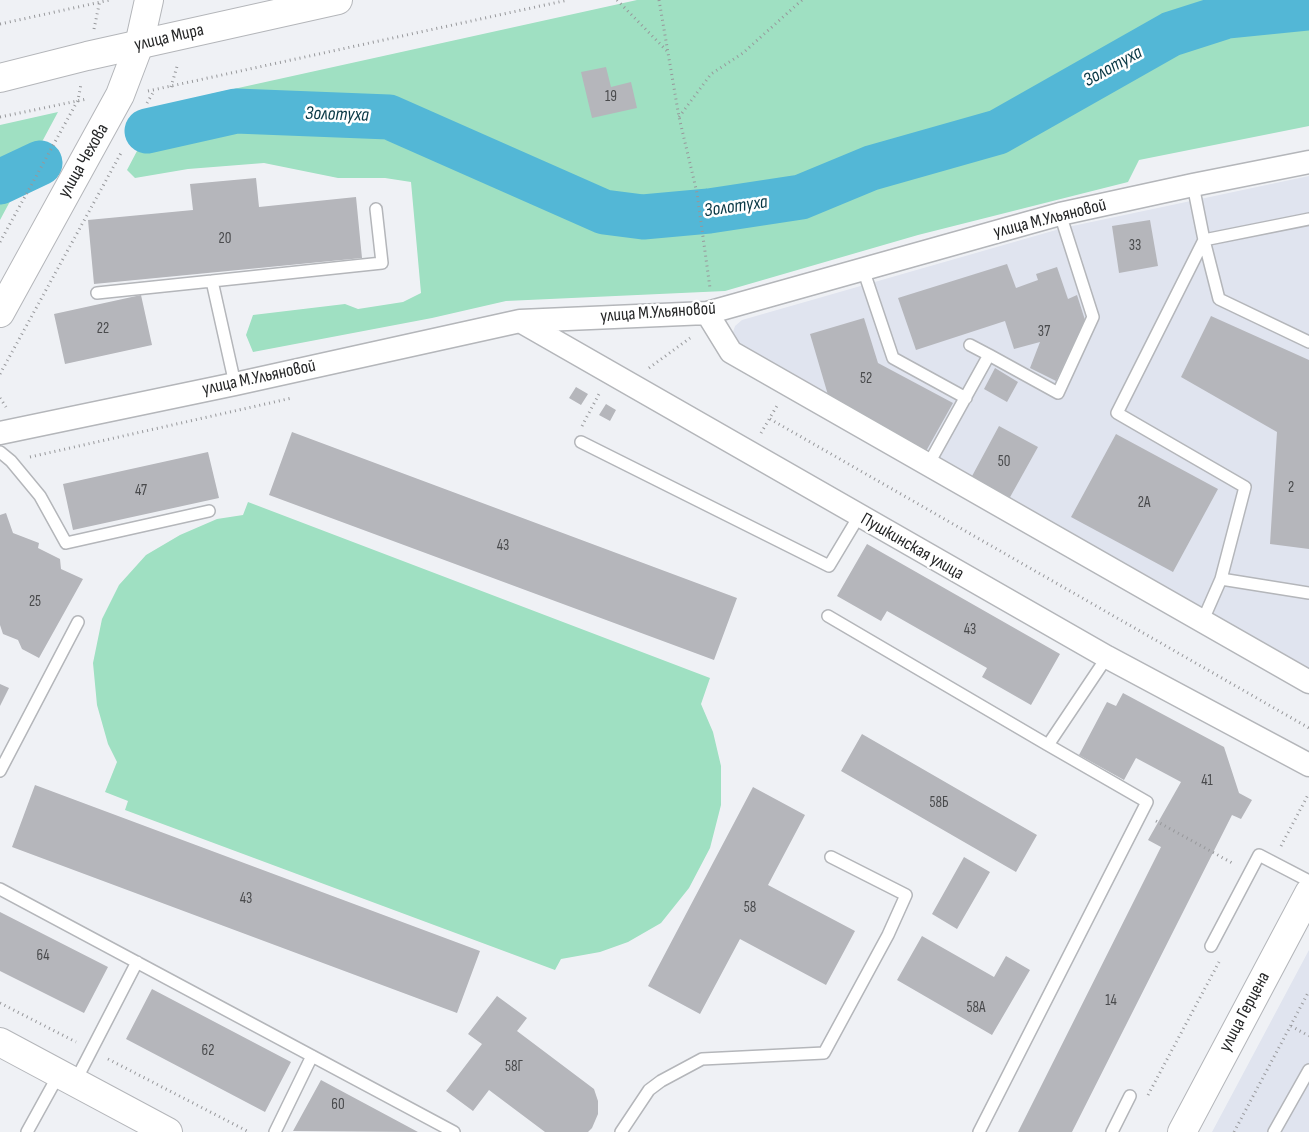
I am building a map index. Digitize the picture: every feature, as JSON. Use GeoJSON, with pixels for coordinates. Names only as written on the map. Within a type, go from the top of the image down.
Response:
{"type":"FeatureCollection","features":[{"type":"Feature","properties":{"kind":"main road","name":"улица Чехова"},"geometry":{"type":"LineString","coordinates":[[0,313],[116,104],[139,45],[149,0]]}},
{"type":"Feature","properties":{"kind":"main road","name":"улица Мира"},"geometry":{"type":"LineString","coordinates":[[0,78],[338,0]]}},
{"type":"Feature","properties":{"kind":"main road","name":"улица Герцена"},"geometry":{"type":"LineString","coordinates":[[1182,1132],[1309,893]]}},
{"type":"Feature","properties":{"kind":"main road"},"geometry":{"type":"LineString","coordinates":[[0,1042],[168,1132]]}},
{"type":"Feature","properties":{"kind":"street","name":"улица М.Ульяновой"},"geometry":{"type":"LineString","coordinates":[[0,433],[235,384],[520,321],[707,313],[1060,214],[1309,162]]}},
{"type":"Feature","properties":{"kind":"street"},"geometry":{"type":"LineString","coordinates":[[707,313],[730,352],[1309,682]]}},
{"type":"Feature","properties":{"kind":"street","name":"Пушкинская улица"},"geometry":{"type":"LineString","coordinates":[[520,321],[1106,657],[1309,765]]}},
{"type":"Feature","properties":{"kind":"lane"},"geometry":{"type":"LineString","coordinates":[[1193,185],[1204,240],[1220,299],[1309,342]]}},
{"type":"Feature","properties":{"kind":"lane"},"geometry":{"type":"LineString","coordinates":[[97,293],[382,263],[376,209]]}},
{"type":"Feature","properties":{"kind":"lane"},"geometry":{"type":"LineString","coordinates":[[970,345],[1058,392],[1093,317],[1060,214]]}},
{"type":"Feature","properties":{"kind":"lane"},"geometry":{"type":"LineString","coordinates":[[1204,240],[1309,219]]}},
{"type":"Feature","properties":{"kind":"lane"},"geometry":{"type":"LineString","coordinates":[[1203,620],[1221,580],[1245,487],[1118,413],[1204,240]]}},
{"type":"Feature","properties":{"kind":"lane"},"geometry":{"type":"LineString","coordinates":[[863,269],[893,358],[966,398]]}},
{"type":"Feature","properties":{"kind":"lane"},"geometry":{"type":"LineString","coordinates":[[212,281],[235,384]]}},
{"type":"Feature","properties":{"kind":"lane"},"geometry":{"type":"LineString","coordinates":[[928,465],[989,356]]}},
{"type":"Feature","properties":{"kind":"lane"},"geometry":{"type":"LineString","coordinates":[[580,438],[829,566],[859,516]]}},
{"type":"Feature","properties":{"kind":"lane"},"geometry":{"type":"LineString","coordinates":[[0,452],[11,461],[40,496],[66,543],[209,511]]}},
{"type":"Feature","properties":{"kind":"lane"},"geometry":{"type":"LineString","coordinates":[[1221,580],[1309,593]]}},
{"type":"Feature","properties":{"kind":"lane"},"geometry":{"type":"LineString","coordinates":[[828,616],[1147,802],[979,1132]]}},
{"type":"Feature","properties":{"kind":"lane"},"geometry":{"type":"LineString","coordinates":[[0,771],[78,622]]}},
{"type":"Feature","properties":{"kind":"lane"},"geometry":{"type":"LineString","coordinates":[[1048,745],[1106,657]]}},
{"type":"Feature","properties":{"kind":"lane"},"geometry":{"type":"LineString","coordinates":[[1211,946],[1259,855],[1309,881]]}},
{"type":"Feature","properties":{"kind":"lane"},"geometry":{"type":"LineString","coordinates":[[621,1132],[649,1090],[702,1059],[824,1053],[888,936],[906,895],[831,856]]}},
{"type":"Feature","properties":{"kind":"lane"},"geometry":{"type":"LineString","coordinates":[[0,889],[454,1132]]}},
{"type":"Feature","properties":{"kind":"lane"},"geometry":{"type":"LineString","coordinates":[[27,1132],[67,1078],[91,1050],[136,962]]}},
{"type":"Feature","properties":{"kind":"lane"},"geometry":{"type":"LineString","coordinates":[[276,1132],[312,1056]]}},
{"type":"Feature","properties":{"kind":"lane"},"geometry":{"type":"LineString","coordinates":[[1274,1132],[1309,1070]]}},
{"type":"Feature","properties":{"kind":"lane"},"geometry":{"type":"LineString","coordinates":[[1112,1132],[1130,1096]]}},
{"type":"Feature","properties":{"kind":"path"},"geometry":{"type":"LineString","coordinates":[[0,24],[110,0]]}},
{"type":"Feature","properties":{"kind":"path"},"geometry":{"type":"LineString","coordinates":[[0,117],[78,100],[116,104],[154,90],[568,0]]}},
{"type":"Feature","properties":{"kind":"path"},"geometry":{"type":"LineString","coordinates":[[617,0],[668,52]]}},
{"type":"Feature","properties":{"kind":"path"},"geometry":{"type":"LineString","coordinates":[[659,0],[679,117],[704,233]]}},
{"type":"Feature","properties":{"kind":"path"},"geometry":{"type":"LineString","coordinates":[[679,117],[711,74],[743,53],[802,0]]}},
{"type":"Feature","properties":{"kind":"path"},"geometry":{"type":"LineString","coordinates":[[145,107],[154,90]]}},
{"type":"Feature","properties":{"kind":"path"},"geometry":{"type":"LineString","coordinates":[[0,242],[78,100]]}},
{"type":"Feature","properties":{"kind":"path"},"geometry":{"type":"LineString","coordinates":[[0,374],[74,242],[123,149]]}},
{"type":"Feature","properties":{"kind":"path"},"geometry":{"type":"LineString","coordinates":[[748,453],[789,386]]}},
{"type":"Feature","properties":{"kind":"path"},"geometry":{"type":"LineString","coordinates":[[580,438],[600,391]]}},
{"type":"Feature","properties":{"kind":"path"},"geometry":{"type":"LineString","coordinates":[[770,419],[1309,728]]}},
{"type":"Feature","properties":{"kind":"path"},"geometry":{"type":"LineString","coordinates":[[1141,813],[1249,873]]}},
{"type":"Feature","properties":{"kind":"path"},"geometry":{"type":"LineString","coordinates":[[1234,1132],[1309,991]]}},
{"type":"Feature","properties":{"kind":"path"},"geometry":{"type":"LineString","coordinates":[[0,1002],[249,1132]]}},
{"type":"Feature","properties":{"kind":"path"},"geometry":{"type":"LineString","coordinates":[[1291,1026],[1309,1036]]}},
{"type":"Feature","properties":{"kind":"shaded area"},"geometry":{"type":"Polygon","coordinates":[[[1309,176],[1309,676],[738,352],[732,335],[735,326],[742,320],[1063,228],[1309,176]]]}},
{"type":"Feature","properties":{"kind":"shaded area"},"geometry":{"type":"Polygon","coordinates":[[[1309,950],[1309,1132],[1212,1132],[1309,950]]]}},
{"type":"Feature","properties":{"kind":"green space"},"geometry":{"type":"Polygon","coordinates":[[[637,0],[1309,0],[1309,126],[1139,160],[1128,182],[918,235],[725,291],[506,301],[432,318],[253,352],[246,335],[253,315],[345,304],[358,309],[403,302],[421,293],[411,182],[385,178],[338,178],[264,163],[188,169],[135,178],[127,170],[156,115],[211,94],[637,0]]]}},
{"type":"Feature","properties":{"kind":"green space"},"geometry":{"type":"Polygon","coordinates":[[[58,112],[0,220],[0,125],[58,112]]]}},
{"type":"Feature","properties":{"kind":"green space"},"geometry":{"type":"Polygon","coordinates":[[[248,502],[710,678],[701,704],[713,732],[721,766],[721,805],[710,848],[689,888],[661,923],[628,942],[600,952],[561,959],[555,970],[125,810],[128,801],[105,792],[117,762],[108,744],[97,705],[93,663],[102,619],[119,585],[146,555],[180,535],[217,519],[243,515],[248,502]]]}},
{"type":"Feature","properties":{"kind":"building"},"geometry":{"type":"Polygon","coordinates":[[[606,67],[611,87],[631,82],[637,108],[592,118],[581,72],[606,67]]]}},
{"type":"Feature","properties":{"kind":"building"},"geometry":{"type":"Polygon","coordinates":[[[256,178],[259,207],[356,197],[362,258],[94,284],[88,220],[193,210],[190,184],[256,178]]]}},
{"type":"Feature","properties":{"kind":"building"},"geometry":{"type":"Polygon","coordinates":[[[1150,220],[1158,266],[1119,273],[1112,226],[1150,220]]]}},
{"type":"Feature","properties":{"kind":"building"},"geometry":{"type":"Polygon","coordinates":[[[1007,264],[1016,288],[1038,280],[1036,274],[1057,267],[1068,299],[1077,295],[1085,320],[1056,381],[1030,368],[1040,342],[1014,349],[1005,321],[916,350],[898,298],[1007,264]]]}},
{"type":"Feature","properties":{"kind":"building"},"geometry":{"type":"Polygon","coordinates":[[[141,295],[152,345],[65,364],[54,314],[141,295]]]}},
{"type":"Feature","properties":{"kind":"building"},"geometry":{"type":"Polygon","coordinates":[[[1211,316],[1309,360],[1309,549],[1270,544],[1277,432],[1181,377],[1211,316]]]}},
{"type":"Feature","properties":{"kind":"building"},"geometry":{"type":"Polygon","coordinates":[[[864,318],[878,363],[953,403],[925,453],[828,395],[810,334],[864,318]]]}},
{"type":"Feature","properties":{"kind":"building"},"geometry":{"type":"Polygon","coordinates":[[[995,368],[1018,382],[1007,402],[984,389],[995,368]]]}},
{"type":"Feature","properties":{"kind":"building"},"geometry":{"type":"Polygon","coordinates":[[[576,387],[588,394],[581,405],[569,398],[576,387]]]}},
{"type":"Feature","properties":{"kind":"building"},"geometry":{"type":"Polygon","coordinates":[[[606,404],[616,410],[610,421],[599,415],[606,404]]]}},
{"type":"Feature","properties":{"kind":"building"},"geometry":{"type":"Polygon","coordinates":[[[999,426],[1038,447],[1009,499],[971,478],[999,426]]]}},
{"type":"Feature","properties":{"kind":"building"},"geometry":{"type":"Polygon","coordinates":[[[292,432],[737,598],[714,660],[269,495],[292,432]]]}},
{"type":"Feature","properties":{"kind":"building"},"geometry":{"type":"Polygon","coordinates":[[[1116,434],[1218,489],[1173,572],[1071,517],[1116,434]]]}},
{"type":"Feature","properties":{"kind":"building"},"geometry":{"type":"Polygon","coordinates":[[[208,452],[219,498],[73,530],[63,484],[208,452]]]}},
{"type":"Feature","properties":{"kind":"building"},"geometry":{"type":"Polygon","coordinates":[[[6,513],[13,533],[39,543],[38,548],[60,559],[61,569],[83,579],[39,658],[22,649],[18,640],[3,634],[0,625],[0,515],[6,513]]]}},
{"type":"Feature","properties":{"kind":"building"},"geometry":{"type":"Polygon","coordinates":[[[867,544],[1060,654],[1031,705],[982,677],[987,668],[887,611],[881,621],[837,596],[867,544]]]}},
{"type":"Feature","properties":{"kind":"building"},"geometry":{"type":"Polygon","coordinates":[[[0,684],[9,688],[0,706],[0,684]]]}},
{"type":"Feature","properties":{"kind":"building"},"geometry":{"type":"Polygon","coordinates":[[[1123,693],[1224,747],[1239,793],[1252,800],[1241,819],[1232,815],[1072,1132],[1018,1132],[1161,847],[1148,840],[1181,782],[1136,758],[1124,780],[1079,755],[1107,702],[1116,706],[1123,693]]]}},
{"type":"Feature","properties":{"kind":"building"},"geometry":{"type":"Polygon","coordinates":[[[862,734],[1037,835],[1016,872],[841,771],[862,734]]]}},
{"type":"Feature","properties":{"kind":"building"},"geometry":{"type":"Polygon","coordinates":[[[35,785],[480,951],[457,1013],[12,847],[35,785]]]}},
{"type":"Feature","properties":{"kind":"building"},"geometry":{"type":"Polygon","coordinates":[[[753,787],[805,815],[768,885],[855,931],[826,985],[740,939],[700,1014],[648,986],[753,787]]]}},
{"type":"Feature","properties":{"kind":"building"},"geometry":{"type":"Polygon","coordinates":[[[964,857],[990,872],[957,929],[932,914],[964,857]]]}},
{"type":"Feature","properties":{"kind":"building"},"geometry":{"type":"Polygon","coordinates":[[[0,912],[108,967],[84,1013],[0,971],[0,912]]]}},
{"type":"Feature","properties":{"kind":"building"},"geometry":{"type":"Polygon","coordinates":[[[922,936],[994,977],[1006,956],[1030,970],[992,1035],[897,980],[922,936]]]}},
{"type":"Feature","properties":{"kind":"building"},"geometry":{"type":"Polygon","coordinates":[[[152,989],[291,1062],[265,1112],[126,1039],[152,989]]]}},
{"type":"Feature","properties":{"kind":"building"},"geometry":{"type":"Polygon","coordinates":[[[497,996],[527,1018],[517,1031],[594,1089],[598,1101],[598,1114],[592,1128],[588,1132],[545,1132],[489,1090],[473,1111],[446,1091],[482,1044],[468,1034],[497,996]]]}},
{"type":"Feature","properties":{"kind":"building"},"geometry":{"type":"Polygon","coordinates":[[[321,1080],[418,1132],[293,1131],[321,1080]]]}},
{"type":"Feature","properties":{"kind":"waterway","name":"Золотуха"},"geometry":{"type":"LineString","coordinates":[[147,131],[236,111],[389,117],[604,212],[643,217],[709,211],[801,197],[871,168],[998,132],[1171,34],[1227,16],[1309,8]]}},
{"type":"Feature","properties":{"kind":"waterway","name":"Золотуха"},"geometry":{"type":"LineString","coordinates":[[0,182],[40,163]]}}]}
